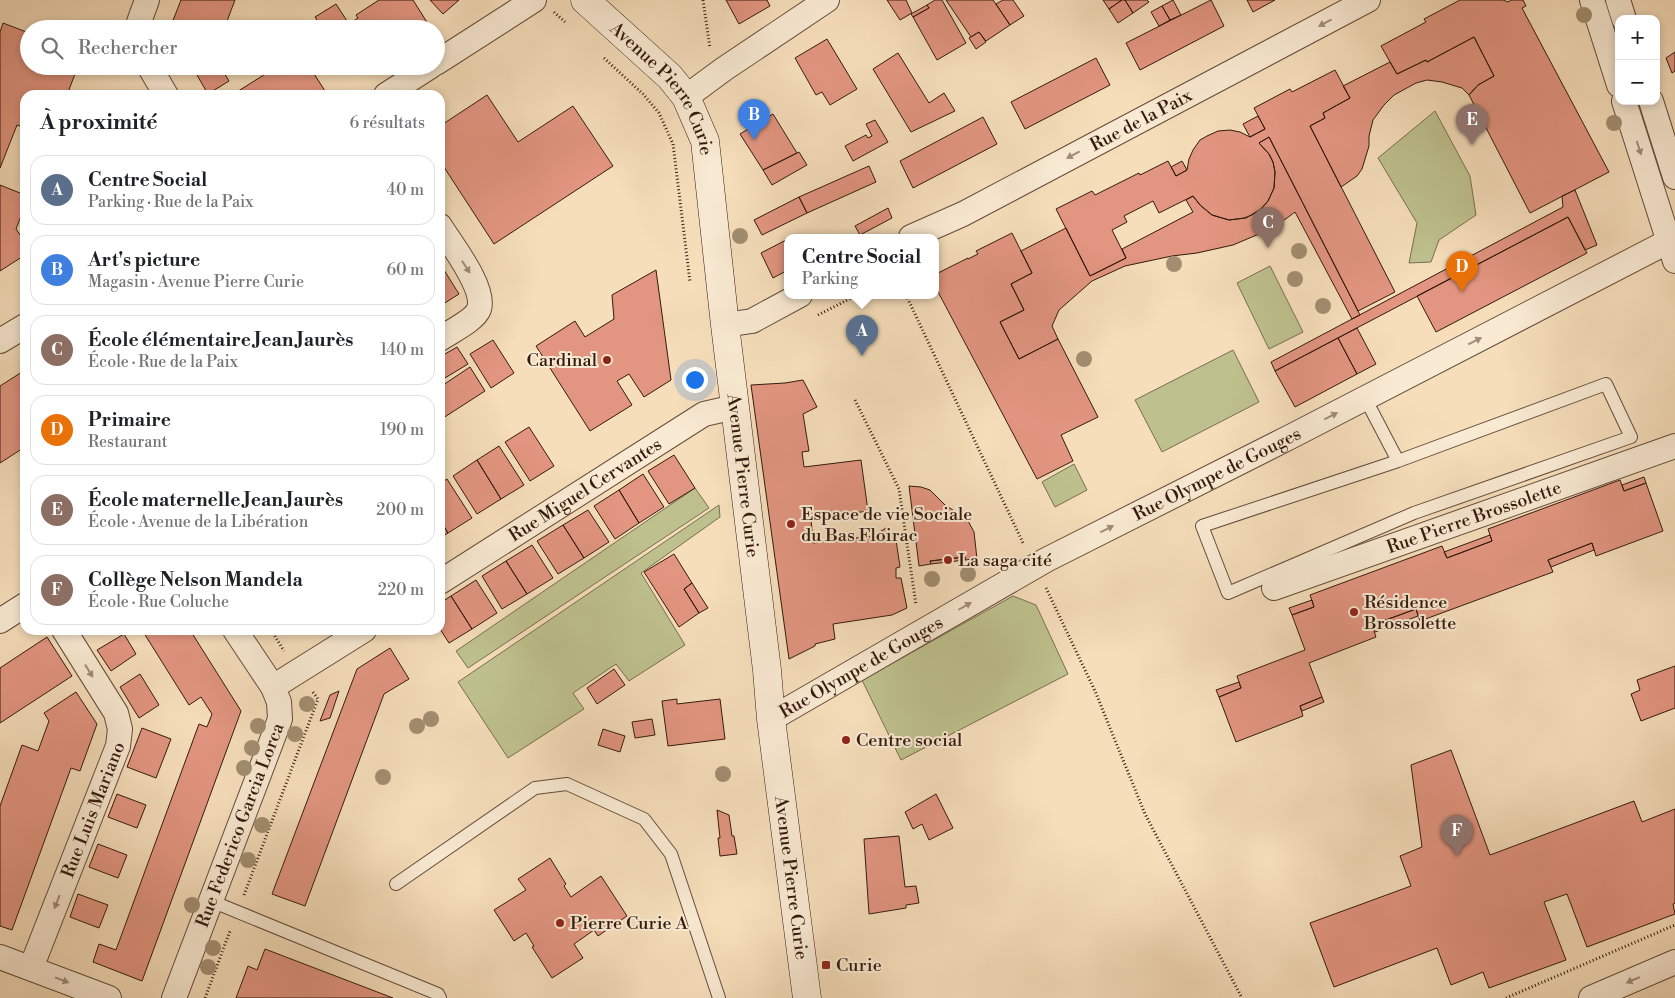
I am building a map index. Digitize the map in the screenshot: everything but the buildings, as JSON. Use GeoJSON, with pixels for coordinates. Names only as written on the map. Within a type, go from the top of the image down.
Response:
{"type":"FeatureCollection","features":[{"type":"Feature","properties":{"kind":"street"},"geometry":{"type":"LineString","coordinates":[[140,20],[148,0]]}},
{"type":"Feature","properties":{"kind":"street"},"geometry":{"type":"LineString","coordinates":[[445,57],[534,0]]}},
{"type":"Feature","properties":{"kind":"street","name":"Avenue Pierre Curie"},"geometry":{"type":"LineString","coordinates":[[585,0],[670,77],[686,97],[705,141],[725,325],[766,660],[771,719],[807,998]]}},
{"type":"Feature","properties":{"kind":"street"},"geometry":{"type":"LineString","coordinates":[[686,97],[826,0]]}},
{"type":"Feature","properties":{"kind":"street","name":"Rue de la Paix"},"geometry":{"type":"LineString","coordinates":[[918,234],[963,214],[1368,0]]}},
{"type":"Feature","properties":{"kind":"street"},"geometry":{"type":"LineString","coordinates":[[1592,0],[1615,72]]}},
{"type":"Feature","properties":{"kind":"street"},"geometry":{"type":"LineString","coordinates":[[1618,0],[1623,15]]}},
{"type":"Feature","properties":{"kind":"street"},"geometry":{"type":"LineString","coordinates":[[154,75],[163,90]]}},
{"type":"Feature","properties":{"kind":"street"},"geometry":{"type":"LineString","coordinates":[[394,90],[417,75]]}},
{"type":"Feature","properties":{"kind":"street"},"geometry":{"type":"LineString","coordinates":[[1625,105],[1673,247]]}},
{"type":"Feature","properties":{"kind":"street"},"geometry":{"type":"LineString","coordinates":[[1652,105],[1675,177]]}},
{"type":"Feature","properties":{"kind":"street"},"geometry":{"type":"LineString","coordinates":[[445,234],[476,282],[480,297],[479,310],[470,320],[445,336]]}},
{"type":"Feature","properties":{"kind":"street","name":"Rue Olympe de Gouges"},"geometry":{"type":"LineString","coordinates":[[771,719],[1036,566],[1365,398],[1673,247]]}},
{"type":"Feature","properties":{"kind":"street"},"geometry":{"type":"LineString","coordinates":[[725,325],[752,321],[793,299]]}},
{"type":"Feature","properties":{"kind":"street"},"geometry":{"type":"LineString","coordinates":[[0,341],[20,329]]}},
{"type":"Feature","properties":{"kind":"street","name":"Rue Miguel Cervantes"},"geometry":{"type":"LineString","coordinates":[[445,579],[704,414],[735,407]]}},
{"type":"Feature","properties":{"kind":"street","name":"Rue Pierre Brossolette"},"geometry":{"type":"LineString","coordinates":[[1274,588],[1675,446]]}},
{"type":"Feature","properties":{"kind":"street"},"geometry":{"type":"LineString","coordinates":[[0,621],[20,608]]}},
{"type":"Feature","properties":{"kind":"street","name":"Rue Luis Mariano"},"geometry":{"type":"LineString","coordinates":[[31,968],[118,746],[120,729],[116,714],[67,635]]}},
{"type":"Feature","properties":{"kind":"street","name":"Rue Federico Garcia Lorca"},"geometry":{"type":"LineString","coordinates":[[174,998],[280,719],[278,702],[273,687],[238,635]]}},
{"type":"Feature","properties":{"kind":"street"},"geometry":{"type":"LineString","coordinates":[[273,687],[356,635]]}},
{"type":"Feature","properties":{"kind":"street"},"geometry":{"type":"LineString","coordinates":[[0,957],[109,998]]}},
{"type":"Feature","properties":{"kind":"street"},"geometry":{"type":"LineString","coordinates":[[1591,998],[1675,962]]}},
{"type":"Feature","properties":{"kind":"lane"},"geometry":{"type":"LineString","coordinates":[[1606,384],[1632,437],[1414,514],[1228,593],[1202,526],[1398,461],[1606,384]]}},
{"type":"Feature","properties":{"kind":"lane"},"geometry":{"type":"LineString","coordinates":[[1365,398],[1398,461]]}},
{"type":"Feature","properties":{"kind":"lane"},"geometry":{"type":"LineString","coordinates":[[396,884],[535,788],[567,784],[644,819],[671,854],[719,998]]}},
{"type":"Feature","properties":{"kind":"lane"},"geometry":{"type":"LineString","coordinates":[[211,902],[438,994],[440,998]]}},
{"type":"Feature","properties":{"kind":"path"},"geometry":{"type":"LineString","coordinates":[[703,0],[711,55],[724,69]]}},
{"type":"Feature","properties":{"kind":"path"},"geometry":{"type":"LineString","coordinates":[[907,299],[1095,691],[1145,814],[1242,998]]}},
{"type":"Feature","properties":{"kind":"path"},"geometry":{"type":"LineString","coordinates":[[855,400],[899,489],[920,632]]}},
{"type":"Feature","properties":{"kind":"path"},"geometry":{"type":"LineString","coordinates":[[1506,998],[1675,925]]}},
{"type":"Feature","properties":{"kind":"green space"},"geometry":{"type":"Polygon","coordinates":[[[1435,111],[1470,176],[1476,215],[1439,240],[1431,262],[1409,263],[1417,223],[1378,158],[1435,111]]]}},
{"type":"Feature","properties":{"kind":"green space"},"geometry":{"type":"Polygon","coordinates":[[[1270,266],[1303,332],[1269,349],[1237,283],[1270,266]]]}},
{"type":"Feature","properties":{"kind":"green space"},"geometry":{"type":"Polygon","coordinates":[[[1233,350],[1259,402],[1162,452],[1135,400],[1233,350]]]}},
{"type":"Feature","properties":{"kind":"green space"},"geometry":{"type":"Polygon","coordinates":[[[1074,464],[1087,490],[1055,507],[1042,482],[1074,464]]]}},
{"type":"Feature","properties":{"kind":"green space"},"geometry":{"type":"Polygon","coordinates":[[[695,488],[709,508],[468,668],[456,651],[695,488]]]}},
{"type":"Feature","properties":{"kind":"green space"},"geometry":{"type":"Polygon","coordinates":[[[719,505],[720,517],[641,573],[685,645],[629,681],[616,664],[573,693],[584,709],[508,758],[458,682],[719,505]]]}},
{"type":"Feature","properties":{"kind":"green space"},"geometry":{"type":"Polygon","coordinates":[[[1013,596],[1036,605],[1068,674],[901,760],[862,680],[1013,596]]]}},
{"type":"Feature","properties":{"kind":"place","name":"Art's picture"},"geometry":{"type":"Point","coordinates":[754,140]}},
{"type":"Feature","properties":{"kind":"place","name":"École maternelle Jean Jaurès"},"geometry":{"type":"Point","coordinates":[1472,145]}},
{"type":"Feature","properties":{"kind":"place","name":"École élémentaire Jean Jaurès"},"geometry":{"type":"Point","coordinates":[1268,248]}},
{"type":"Feature","properties":{"kind":"place","name":"Primaire"},"geometry":{"type":"Point","coordinates":[1462,292]}},
{"type":"Feature","properties":{"kind":"place","name":"Centre Social"},"geometry":{"type":"Point","coordinates":[862,356]}},
{"type":"Feature","properties":{"kind":"place","name":"Cardinal"},"geometry":{"type":"Point","coordinates":[607,360]}},
{"type":"Feature","properties":{"kind":"place","name":"Espace de vie Sociale du Bas Floirac"},"geometry":{"type":"Point","coordinates":[791,524]}},
{"type":"Feature","properties":{"kind":"place","name":"La saga cité"},"geometry":{"type":"Point","coordinates":[948,560]}},
{"type":"Feature","properties":{"kind":"place","name":"Résidence Brossolette"},"geometry":{"type":"Point","coordinates":[1354,612]}},
{"type":"Feature","properties":{"kind":"place","name":"Centre social"},"geometry":{"type":"Point","coordinates":[846,740]}},
{"type":"Feature","properties":{"kind":"place","name":"Collège Nelson Mandela"},"geometry":{"type":"Point","coordinates":[1457,856]}},
{"type":"Feature","properties":{"kind":"place","name":"Pierre Curie A"},"geometry":{"type":"Point","coordinates":[560,923]}},
{"type":"Feature","properties":{"kind":"place","name":"Curie"},"geometry":{"type":"Point","coordinates":[826,965]}}]}
